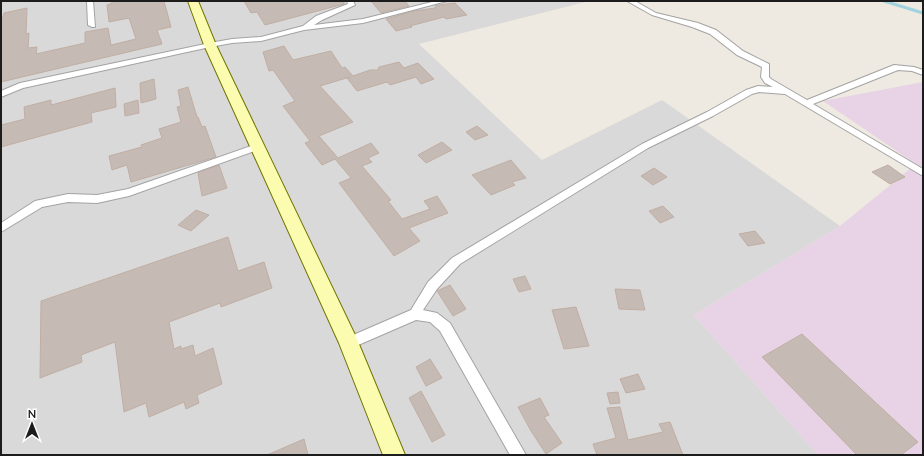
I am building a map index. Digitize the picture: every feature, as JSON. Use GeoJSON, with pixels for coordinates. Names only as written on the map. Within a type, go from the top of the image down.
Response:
{"type":"FeatureCollection","features":[{"type":"Feature","properties":{"kind":"main road"},"geometry":{"type":"LineString","coordinates":[[193,1],[210,45],[349,343],[394,455]]}},
{"type":"Feature","properties":{"kind":"street"},"geometry":{"type":"LineString","coordinates":[[90,1],[92,25]]}},
{"type":"Feature","properties":{"kind":"street"},"geometry":{"type":"LineString","coordinates":[[304,28],[319,18],[352,5],[350,1]]}},
{"type":"Feature","properties":{"kind":"street"},"geometry":{"type":"LineString","coordinates":[[1,94],[20,86],[232,40],[261,39],[304,28],[363,21],[444,1]]}},
{"type":"Feature","properties":{"kind":"street"},"geometry":{"type":"LineString","coordinates":[[630,1],[654,14],[695,25],[713,32],[740,53],[766,66],[766,80],[923,173]]}},
{"type":"Feature","properties":{"kind":"street"},"geometry":{"type":"LineString","coordinates":[[806,104],[897,67],[914,69],[923,73]]}},
{"type":"Feature","properties":{"kind":"street"},"geometry":{"type":"LineString","coordinates":[[414,314],[423,295],[436,279],[456,261],[593,177],[645,146],[710,114],[748,92],[758,89],[785,92]]}},
{"type":"Feature","properties":{"kind":"street"},"geometry":{"type":"LineString","coordinates":[[1,228],[39,204],[68,198],[97,199],[129,192],[257,147]]}},
{"type":"Feature","properties":{"kind":"street"},"geometry":{"type":"LineString","coordinates":[[349,343],[414,314],[433,317],[444,327],[518,455]]}},
{"type":"Feature","properties":{"kind":"shaded area"},"geometry":{"type":"Polygon","coordinates":[[[1,1],[589,1],[419,44],[542,160],[662,100],[840,226],[694,315],[818,455],[1,455],[1,1]]]}},
{"type":"Feature","properties":{"kind":"shaded area"},"geometry":{"type":"Polygon","coordinates":[[[923,82],[923,455],[818,455],[694,315],[840,226],[916,164],[823,101],[923,82]]]}},
{"type":"Feature","properties":{"kind":"building"},"geometry":{"type":"Polygon","coordinates":[[[112,1],[164,1],[171,27],[157,30],[162,44],[1,82],[1,18],[3,17],[4,13],[27,8],[26,34],[29,33],[28,48],[37,47],[36,54],[85,43],[85,32],[108,28],[111,45],[136,39],[129,18],[109,22],[107,5],[112,3],[112,1]]]}},
{"type":"Feature","properties":{"kind":"building"},"geometry":{"type":"Polygon","coordinates":[[[244,1],[344,1],[344,4],[265,25],[257,12],[251,13],[244,1]]]}},
{"type":"Feature","properties":{"kind":"building"},"geometry":{"type":"Polygon","coordinates":[[[371,1],[405,1],[409,6],[381,13],[371,1]]]}},
{"type":"Feature","properties":{"kind":"building"},"geometry":{"type":"Polygon","coordinates":[[[455,3],[467,15],[446,19],[444,17],[396,31],[386,19],[414,11],[435,8],[436,5],[455,3]]]}},
{"type":"Feature","properties":{"kind":"building"},"geometry":{"type":"Polygon","coordinates":[[[284,46],[293,60],[331,51],[342,68],[345,67],[353,76],[370,70],[378,70],[379,67],[399,62],[404,68],[418,63],[434,79],[421,84],[416,77],[390,85],[387,82],[357,91],[347,78],[350,77],[320,86],[353,122],[319,136],[338,158],[371,143],[379,153],[368,158],[372,162],[362,166],[391,200],[388,201],[402,219],[430,209],[424,201],[437,196],[448,213],[409,228],[420,241],[394,256],[339,183],[351,178],[335,159],[322,165],[305,143],[310,141],[283,106],[295,101],[273,70],[269,71],[263,52],[284,46]]]}},
{"type":"Feature","properties":{"kind":"building"},"geometry":{"type":"Polygon","coordinates":[[[154,79],[156,99],[141,103],[140,83],[154,79]]]}},
{"type":"Feature","properties":{"kind":"building"},"geometry":{"type":"Polygon","coordinates":[[[188,87],[197,117],[202,127],[205,126],[216,157],[131,182],[127,165],[112,170],[109,156],[142,147],[141,145],[162,138],[159,129],[181,122],[177,107],[181,106],[178,90],[188,87]]]}},
{"type":"Feature","properties":{"kind":"building"},"geometry":{"type":"Polygon","coordinates":[[[115,88],[116,107],[91,113],[92,122],[1,147],[1,125],[25,119],[24,107],[51,100],[51,105],[115,88]]]}},
{"type":"Feature","properties":{"kind":"building"},"geometry":{"type":"Polygon","coordinates":[[[138,100],[139,113],[125,116],[124,104],[138,100]]]}},
{"type":"Feature","properties":{"kind":"building"},"geometry":{"type":"Polygon","coordinates":[[[477,126],[488,135],[475,140],[466,132],[477,126]]]}},
{"type":"Feature","properties":{"kind":"building"},"geometry":{"type":"Polygon","coordinates":[[[442,142],[452,150],[426,163],[418,155],[442,142]]]}},
{"type":"Feature","properties":{"kind":"building"},"geometry":{"type":"Polygon","coordinates":[[[511,160],[526,178],[512,182],[515,185],[491,195],[472,175],[511,160]]]}},
{"type":"Feature","properties":{"kind":"building"},"geometry":{"type":"Polygon","coordinates":[[[219,165],[227,188],[202,196],[198,173],[219,165]]]}},
{"type":"Feature","properties":{"kind":"building"},"geometry":{"type":"Polygon","coordinates":[[[888,165],[905,177],[890,184],[872,172],[888,165]]]}},
{"type":"Feature","properties":{"kind":"building"},"geometry":{"type":"Polygon","coordinates":[[[654,168],[667,177],[653,185],[641,176],[654,168]]]}},
{"type":"Feature","properties":{"kind":"building"},"geometry":{"type":"Polygon","coordinates":[[[663,206],[674,217],[660,223],[649,211],[663,206]]]}},
{"type":"Feature","properties":{"kind":"building"},"geometry":{"type":"Polygon","coordinates":[[[196,210],[209,215],[191,231],[178,225],[196,210]]]}},
{"type":"Feature","properties":{"kind":"building"},"geometry":{"type":"Polygon","coordinates":[[[755,231],[765,243],[748,246],[739,234],[755,231]]]}},
{"type":"Feature","properties":{"kind":"building"},"geometry":{"type":"Polygon","coordinates":[[[228,237],[238,271],[264,262],[272,288],[221,307],[220,303],[169,322],[174,349],[181,346],[181,349],[193,345],[195,356],[213,348],[222,384],[197,395],[199,403],[186,409],[184,402],[149,417],[146,403],[124,412],[115,342],[81,355],[82,362],[40,378],[41,301],[228,237]]]}},
{"type":"Feature","properties":{"kind":"building"},"geometry":{"type":"Polygon","coordinates":[[[525,276],[531,289],[519,292],[513,279],[525,276]]]}},
{"type":"Feature","properties":{"kind":"building"},"geometry":{"type":"Polygon","coordinates":[[[450,285],[466,309],[453,316],[437,291],[450,285]]]}},
{"type":"Feature","properties":{"kind":"building"},"geometry":{"type":"Polygon","coordinates":[[[615,289],[640,290],[645,310],[619,309],[615,289]]]}},
{"type":"Feature","properties":{"kind":"building"},"geometry":{"type":"Polygon","coordinates":[[[576,307],[589,346],[564,349],[552,310],[576,307]]]}},
{"type":"Feature","properties":{"kind":"building"},"geometry":{"type":"Polygon","coordinates":[[[802,334],[918,442],[901,455],[857,455],[762,357],[802,334]]]}},
{"type":"Feature","properties":{"kind":"building"},"geometry":{"type":"Polygon","coordinates":[[[430,359],[442,378],[426,386],[416,367],[430,359]]]}},
{"type":"Feature","properties":{"kind":"building"},"geometry":{"type":"Polygon","coordinates":[[[638,374],[645,389],[626,393],[620,379],[638,374]]]}},
{"type":"Feature","properties":{"kind":"building"},"geometry":{"type":"Polygon","coordinates":[[[421,391],[445,435],[432,442],[409,398],[421,391]]]}},
{"type":"Feature","properties":{"kind":"building"},"geometry":{"type":"Polygon","coordinates":[[[618,392],[620,403],[610,404],[607,393],[618,392]]]}},
{"type":"Feature","properties":{"kind":"building"},"geometry":{"type":"Polygon","coordinates":[[[540,398],[549,415],[544,417],[562,443],[546,454],[518,407],[540,398]]]}},
{"type":"Feature","properties":{"kind":"building"},"geometry":{"type":"Polygon","coordinates":[[[620,407],[628,440],[663,432],[659,424],[670,422],[683,455],[597,455],[593,444],[616,438],[607,408],[620,407]]]}},
{"type":"Feature","properties":{"kind":"building"},"geometry":{"type":"Polygon","coordinates":[[[304,439],[308,455],[267,455],[304,439]]]}},
{"type":"Feature","properties":{"kind":"waterway"},"geometry":{"type":"LineString","coordinates":[[884,1],[923,13]]}}]}
